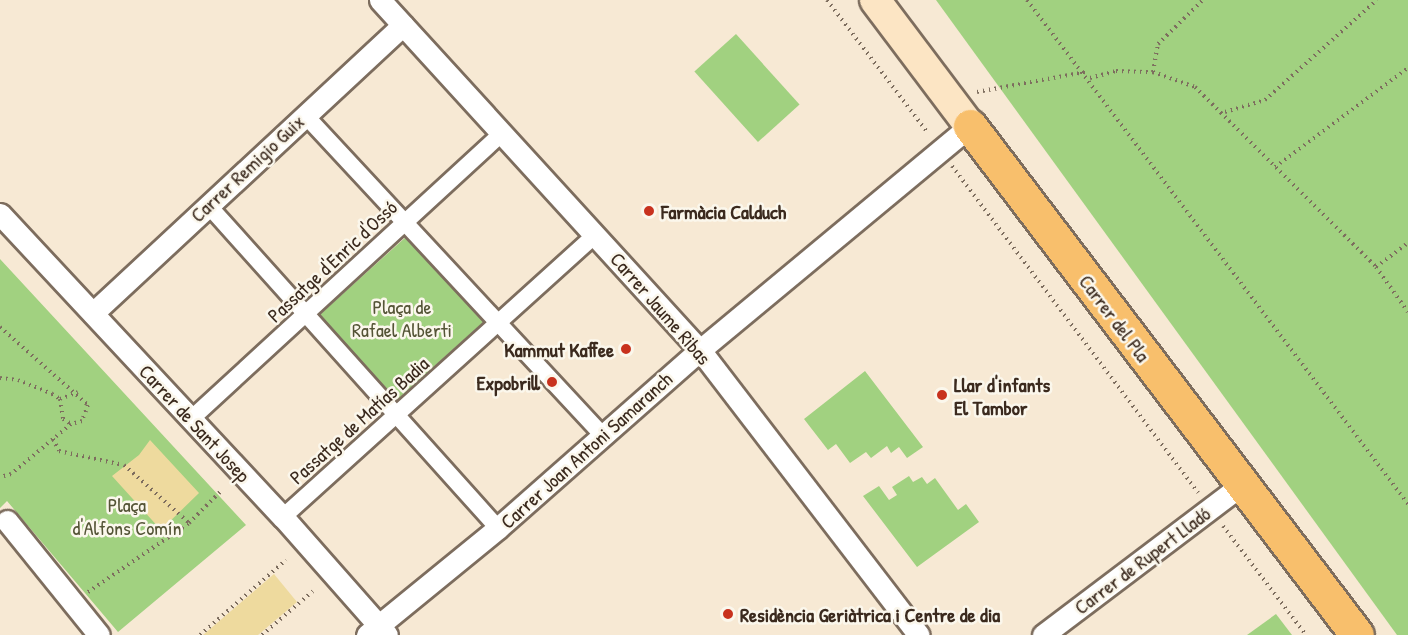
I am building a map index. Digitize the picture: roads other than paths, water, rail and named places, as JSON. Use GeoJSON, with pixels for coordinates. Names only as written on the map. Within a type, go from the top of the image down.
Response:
{"type":"FeatureCollection","features":[{"type":"Feature","properties":{"kind":"main road","name":"Carrer del Pla"},"geometry":{"type":"LineString","coordinates":[[875,0],[1241,485],[1358,635]]}},
{"type":"Feature","properties":{"kind":"street","name":"Carrer Jaume Ribas"},"geometry":{"type":"LineString","coordinates":[[380,0],[700,350],[919,635]]}},
{"type":"Feature","properties":{"kind":"street","name":"Carrer Remigio Guix"},"geometry":{"type":"LineString","coordinates":[[93,313],[403,25]]}},
{"type":"Feature","properties":{"kind":"street","name":"Carrer Joan Antoni Samaranch"},"geometry":{"type":"LineString","coordinates":[[377,632],[700,350],[941,150],[961,114]]}},
{"type":"Feature","properties":{"kind":"street"},"geometry":{"type":"LineString","coordinates":[[305,115],[406,221],[496,323],[602,435]]}},
{"type":"Feature","properties":{"kind":"street","name":"Passatge d'Enric d'Ossó"},"geometry":{"type":"LineString","coordinates":[[190,420],[503,132]]}},
{"type":"Feature","properties":{"kind":"street"},"geometry":{"type":"LineString","coordinates":[[208,205],[498,528]]}},
{"type":"Feature","properties":{"kind":"street","name":"Carrer de Sant Josep"},"geometry":{"type":"LineString","coordinates":[[0,214],[283,518],[377,632]]}},
{"type":"Feature","properties":{"kind":"street","name":"Passatge de Matías Badia"},"geometry":{"type":"LineString","coordinates":[[283,518],[596,234]]}},
{"type":"Feature","properties":{"kind":"street","name":"Carrer de Rupert Lladó"},"geometry":{"type":"LineString","coordinates":[[1043,635],[1241,485]]}},
{"type":"Feature","properties":{"kind":"street"},"geometry":{"type":"LineString","coordinates":[[7,520],[99,635]]}},
{"type":"Feature","properties":{"kind":"place","name":"Farmàcia Calduch"},"geometry":{"type":"Point","coordinates":[649,211]}},
{"type":"Feature","properties":{"kind":"place","name":"Kammut Kaffee"},"geometry":{"type":"Point","coordinates":[626,349]}},
{"type":"Feature","properties":{"kind":"place","name":"Expobrill"},"geometry":{"type":"Point","coordinates":[552,382]}},
{"type":"Feature","properties":{"kind":"place","name":"Llar d'infants El Tambor"},"geometry":{"type":"Point","coordinates":[942,395]}},
{"type":"Feature","properties":{"kind":"place","name":"Residència Geriàtrica i Centre de dia"},"geometry":{"type":"Point","coordinates":[728,614]}},
{"type":"Feature","properties":{"kind":"park label","name":"Plaça de Rafael Alberti"},"geometry":{"type":"Point","coordinates":[402,318]}},
{"type":"Feature","properties":{"kind":"park label","name":"Plaça d'Alfons Comín"},"geometry":{"type":"Point","coordinates":[127,516]}}]}
